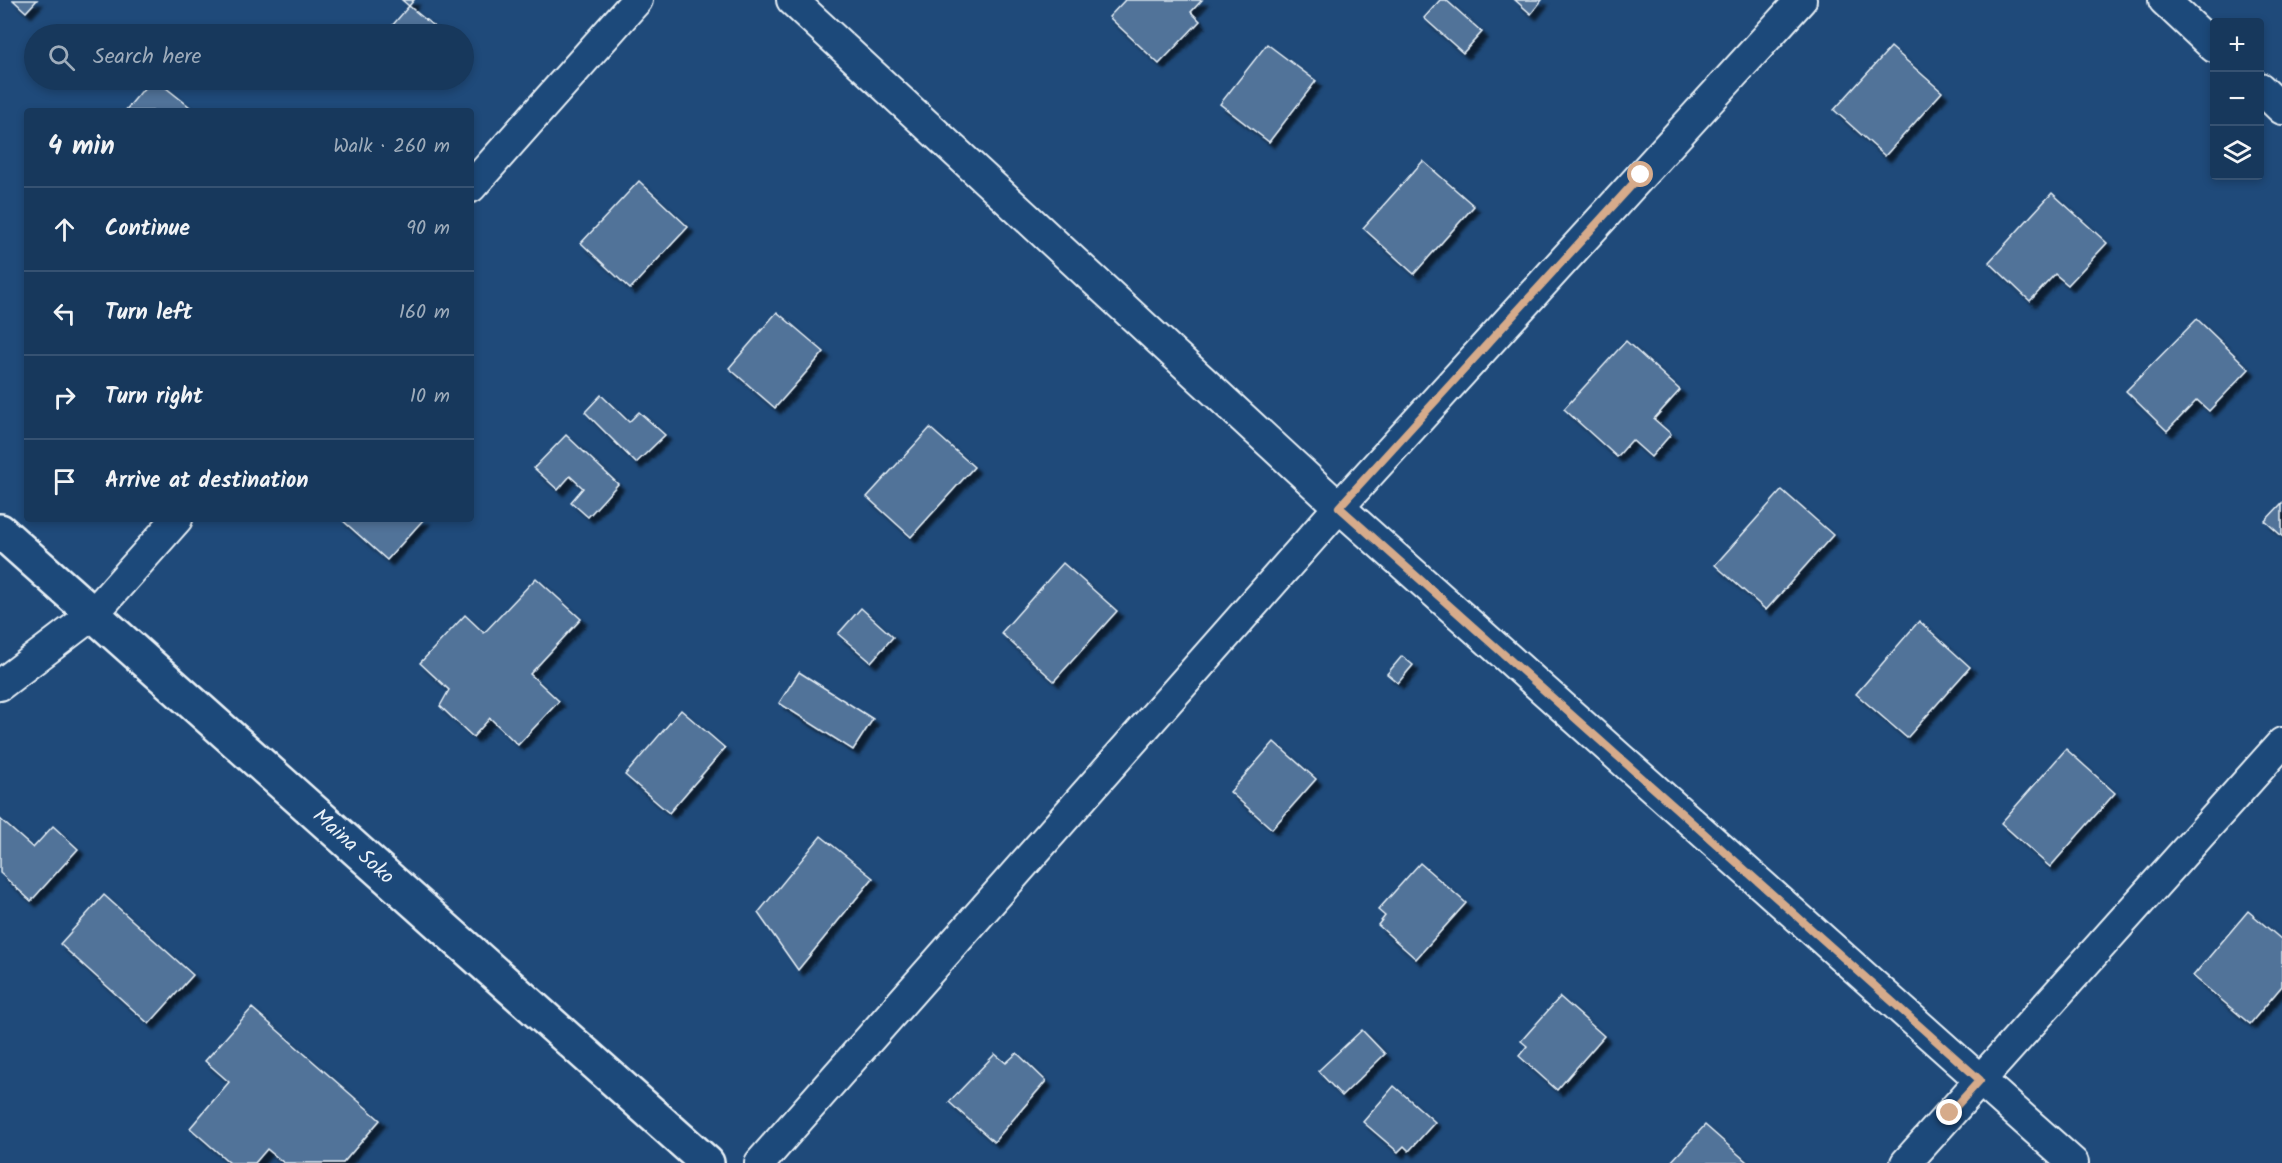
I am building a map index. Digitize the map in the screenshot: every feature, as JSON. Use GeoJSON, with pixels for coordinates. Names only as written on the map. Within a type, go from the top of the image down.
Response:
{"type":"FeatureCollection","features":[{"type":"Feature","properties":{"kind":"street"},"geometry":{"type":"LineString","coordinates":[[474,185],[637,0]]}},
{"type":"Feature","properties":{"kind":"street"},"geometry":{"type":"LineString","coordinates":[[792,0],[1339,507],[2073,1163]]}},
{"type":"Feature","properties":{"kind":"street"},"geometry":{"type":"LineString","coordinates":[[760,1163],[1339,507],[1801,0]]}},
{"type":"Feature","properties":{"kind":"street"},"geometry":{"type":"LineString","coordinates":[[2164,0],[2210,43]]}},
{"type":"Feature","properties":{"kind":"street"},"geometry":{"type":"LineString","coordinates":[[2264,93],[2282,109]]}},
{"type":"Feature","properties":{"kind":"street"},"geometry":{"type":"LineString","coordinates":[[0,685],[92,615],[174,522]]}},
{"type":"Feature","properties":{"kind":"street","name":"Maina Soko"},"geometry":{"type":"LineString","coordinates":[[0,531],[707,1163]]}},
{"type":"Feature","properties":{"kind":"street"},"geometry":{"type":"LineString","coordinates":[[1906,1163],[2282,743]]}},
{"type":"Feature","properties":{"kind":"building"},"geometry":{"type":"Polygon","coordinates":[[[13,0],[37,0],[26,12],[13,0]]]}},
{"type":"Feature","properties":{"kind":"building"},"geometry":{"type":"Polygon","coordinates":[[[402,0],[414,0],[409,6],[402,0]]]}},
{"type":"Feature","properties":{"kind":"building"},"geometry":{"type":"Polygon","coordinates":[[[1125,0],[1202,0],[1191,12],[1200,21],[1159,64],[1109,17],[1125,0]]]}},
{"type":"Feature","properties":{"kind":"building"},"geometry":{"type":"Polygon","coordinates":[[[1440,0],[1446,0],[1482,32],[1463,53],[1424,18],[1440,0]]]}},
{"type":"Feature","properties":{"kind":"building"},"geometry":{"type":"Polygon","coordinates":[[[1515,0],[1542,0],[1531,14],[1515,0]]]}},
{"type":"Feature","properties":{"kind":"building"},"geometry":{"type":"Polygon","coordinates":[[[409,6],[431,24],[394,24],[409,6]]]}},
{"type":"Feature","properties":{"kind":"building"},"geometry":{"type":"Polygon","coordinates":[[[1267,44],[1316,81],[1269,142],[1220,104],[1267,44]]]}},
{"type":"Feature","properties":{"kind":"building"},"geometry":{"type":"Polygon","coordinates":[[[1891,47],[1942,92],[1885,156],[1834,110],[1891,47]]]}},
{"type":"Feature","properties":{"kind":"building"},"geometry":{"type":"Polygon","coordinates":[[[143,90],[169,90],[191,108],[128,108],[143,90]]]}},
{"type":"Feature","properties":{"kind":"building"},"geometry":{"type":"Polygon","coordinates":[[[1423,161],[1474,206],[1414,274],[1363,228],[1423,161]]]}},
{"type":"Feature","properties":{"kind":"building"},"geometry":{"type":"Polygon","coordinates":[[[639,181],[688,227],[630,289],[581,243],[639,181]]]}},
{"type":"Feature","properties":{"kind":"building"},"geometry":{"type":"Polygon","coordinates":[[[2052,193],[2107,243],[2068,285],[2055,274],[2030,301],[1989,262],[2052,193]]]}},
{"type":"Feature","properties":{"kind":"building"},"geometry":{"type":"Polygon","coordinates":[[[777,312],[824,352],[775,408],[729,368],[777,312]]]}},
{"type":"Feature","properties":{"kind":"building"},"geometry":{"type":"Polygon","coordinates":[[[2197,319],[2249,369],[2209,411],[2197,400],[2167,431],[2126,391],[2197,319]]]}},
{"type":"Feature","properties":{"kind":"building"},"geometry":{"type":"Polygon","coordinates":[[[1626,341],[1680,390],[1654,419],[1671,434],[1651,457],[1632,440],[1617,457],[1564,409],[1626,341]]]}},
{"type":"Feature","properties":{"kind":"building"},"geometry":{"type":"Polygon","coordinates":[[[601,395],[629,422],[639,412],[665,435],[636,463],[585,412],[601,395]]]}},
{"type":"Feature","properties":{"kind":"building"},"geometry":{"type":"Polygon","coordinates":[[[930,428],[974,467],[911,537],[867,497],[930,428]]]}},
{"type":"Feature","properties":{"kind":"building"},"geometry":{"type":"Polygon","coordinates":[[[566,435],[618,484],[588,517],[571,502],[583,488],[570,476],[558,490],[534,468],[566,435]]]}},
{"type":"Feature","properties":{"kind":"building"},"geometry":{"type":"Polygon","coordinates":[[[1782,490],[1833,535],[1766,610],[1715,565],[1782,490]]]}},
{"type":"Feature","properties":{"kind":"building"},"geometry":{"type":"Polygon","coordinates":[[[2282,503],[2282,536],[2265,521],[2282,503]]]}},
{"type":"Feature","properties":{"kind":"building"},"geometry":{"type":"Polygon","coordinates":[[[344,522],[421,522],[387,560],[344,522]]]}},
{"type":"Feature","properties":{"kind":"building"},"geometry":{"type":"Polygon","coordinates":[[[1063,563],[1117,611],[1054,681],[1001,633],[1063,563]]]}},
{"type":"Feature","properties":{"kind":"building"},"geometry":{"type":"Polygon","coordinates":[[[536,578],[581,619],[530,674],[559,701],[518,745],[490,718],[473,737],[440,706],[449,690],[420,663],[465,615],[484,633],[536,578]]]}},
{"type":"Feature","properties":{"kind":"building"},"geometry":{"type":"Polygon","coordinates":[[[861,608],[893,637],[871,662],[838,634],[861,608]]]}},
{"type":"Feature","properties":{"kind":"building"},"geometry":{"type":"Polygon","coordinates":[[[1919,621],[1970,667],[1907,738],[1856,694],[1919,621]]]}},
{"type":"Feature","properties":{"kind":"building"},"geometry":{"type":"Polygon","coordinates":[[[1402,656],[1413,665],[1398,683],[1387,674],[1402,656]]]}},
{"type":"Feature","properties":{"kind":"building"},"geometry":{"type":"Polygon","coordinates":[[[799,672],[873,719],[853,750],[779,703],[799,672]]]}},
{"type":"Feature","properties":{"kind":"building"},"geometry":{"type":"Polygon","coordinates":[[[681,710],[725,748],[669,813],[625,775],[681,710]]]}},
{"type":"Feature","properties":{"kind":"building"},"geometry":{"type":"Polygon","coordinates":[[[1274,742],[1316,779],[1272,829],[1230,792],[1274,742]]]}},
{"type":"Feature","properties":{"kind":"building"},"geometry":{"type":"Polygon","coordinates":[[[2066,749],[2115,793],[2050,867],[2001,823],[2066,749]]]}},
{"type":"Feature","properties":{"kind":"building"},"geometry":{"type":"Polygon","coordinates":[[[0,819],[33,848],[53,826],[78,849],[31,901],[0,873],[0,819]]]}},
{"type":"Feature","properties":{"kind":"building"},"geometry":{"type":"Polygon","coordinates":[[[821,836],[873,878],[798,970],[758,913],[821,836]]]}},
{"type":"Feature","properties":{"kind":"building"},"geometry":{"type":"Polygon","coordinates":[[[1420,863],[1466,903],[1416,959],[1378,925],[1385,916],[1378,910],[1420,863]]]}},
{"type":"Feature","properties":{"kind":"building"},"geometry":{"type":"Polygon","coordinates":[[[104,895],[193,975],[149,1024],[60,944],[104,895]]]}},
{"type":"Feature","properties":{"kind":"building"},"geometry":{"type":"Polygon","coordinates":[[[2248,911],[2282,940],[2282,986],[2250,1024],[2193,976],[2248,911]]]}},
{"type":"Feature","properties":{"kind":"building"},"geometry":{"type":"Polygon","coordinates":[[[1560,997],[1604,1036],[1557,1090],[1519,1056],[1527,1046],[1521,1041],[1560,997]]]}},
{"type":"Feature","properties":{"kind":"building"},"geometry":{"type":"Polygon","coordinates":[[[252,1008],[380,1120],[343,1163],[284,1163],[267,1149],[255,1163],[230,1163],[190,1128],[229,1082],[205,1061],[252,1008]]]}},
{"type":"Feature","properties":{"kind":"building"},"geometry":{"type":"Polygon","coordinates":[[[1362,1030],[1385,1054],[1342,1096],[1318,1071],[1362,1030]]]}},
{"type":"Feature","properties":{"kind":"building"},"geometry":{"type":"Polygon","coordinates":[[[1017,1053],[1046,1081],[994,1142],[949,1102],[995,1054],[1006,1063],[1017,1053]]]}},
{"type":"Feature","properties":{"kind":"building"},"geometry":{"type":"Polygon","coordinates":[[[1394,1086],[1435,1122],[1409,1151],[1404,1146],[1398,1152],[1363,1122],[1394,1086]]]}},
{"type":"Feature","properties":{"kind":"building"},"geometry":{"type":"Polygon","coordinates":[[[1705,1125],[1747,1162],[1670,1163],[1705,1125]]]}},
{"type":"Feature","properties":{"kind":"route"},"geometry":{"type":"LineString","coordinates":[[1641,175],[1339,507],[1980,1080],[1950,1113]]}}]}
